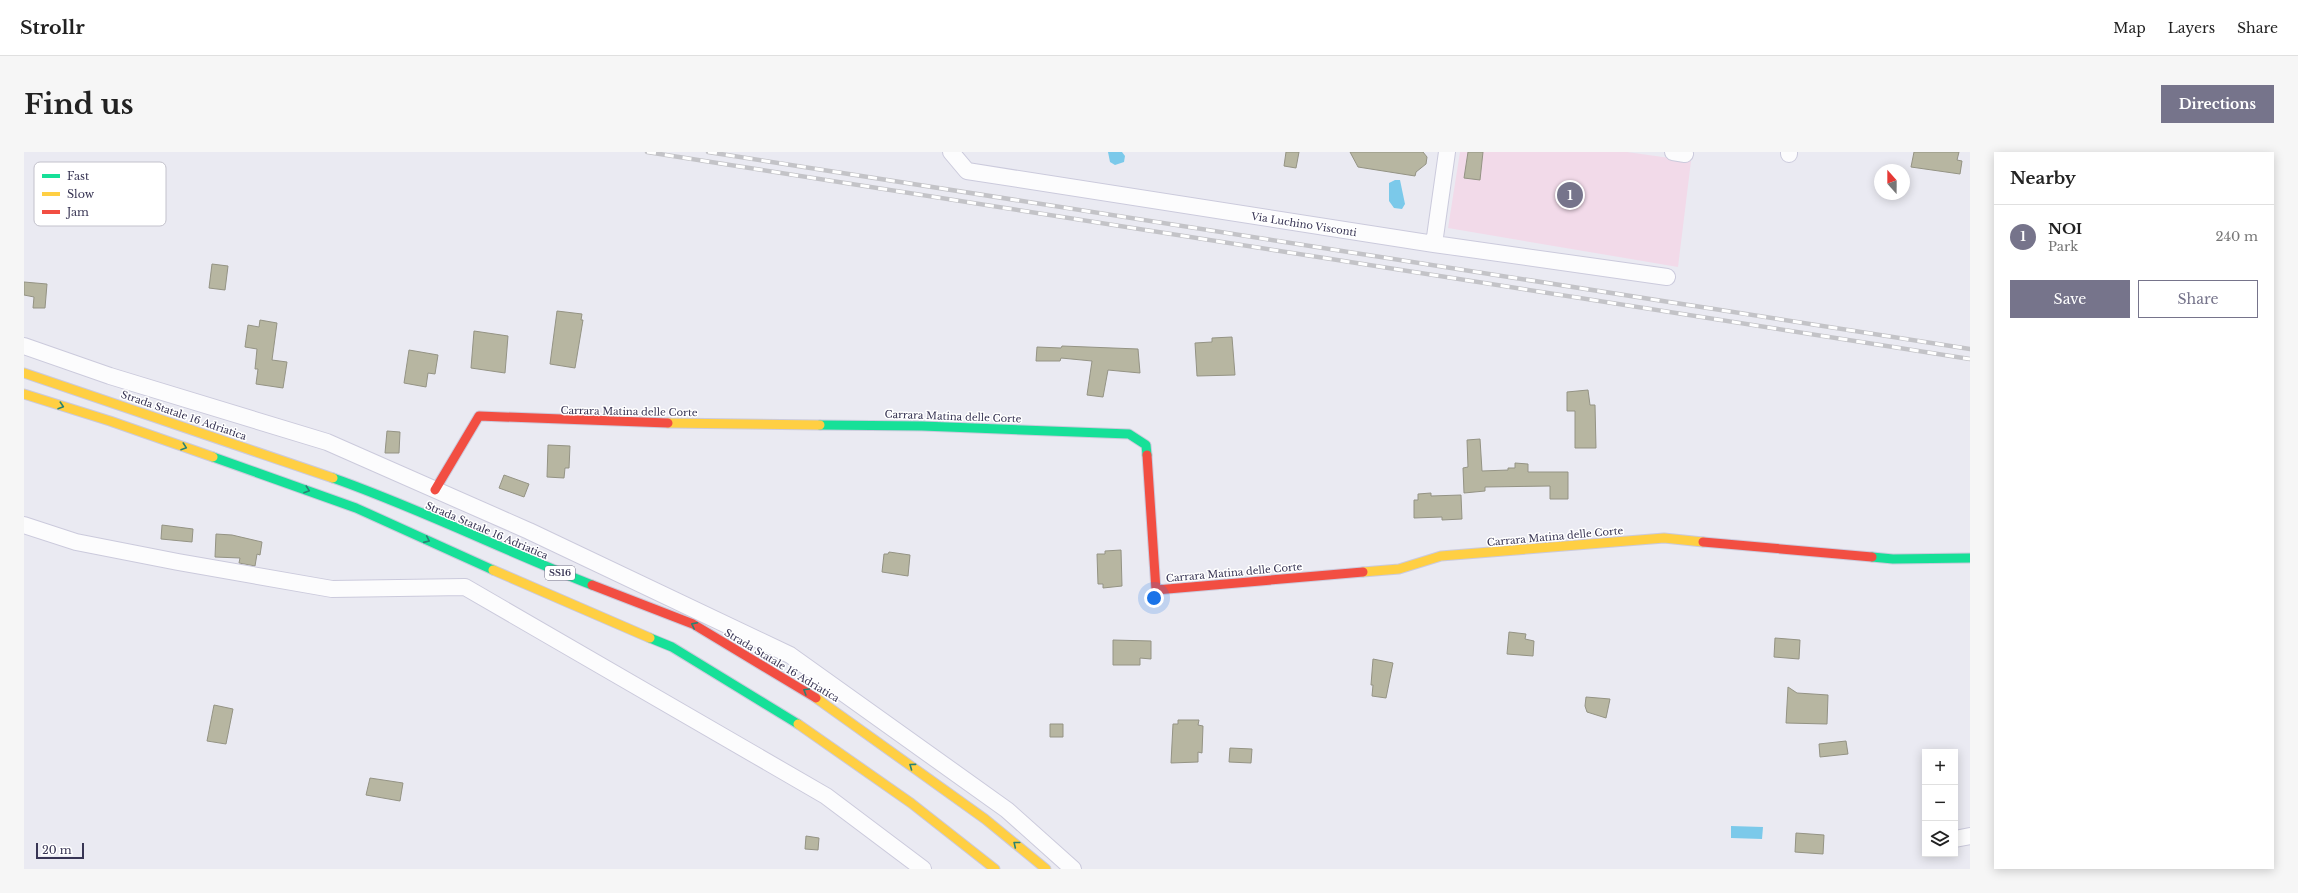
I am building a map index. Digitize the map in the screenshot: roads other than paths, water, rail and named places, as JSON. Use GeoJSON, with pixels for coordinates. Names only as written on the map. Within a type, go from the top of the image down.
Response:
{"type":"FeatureCollection","features":[{"type":"Feature","properties":{"kind":"main road","name":"Strada Statale 16 Adriatica"},"geometry":{"type":"LineString","coordinates":[[24,373],[117,403],[372,492],[531,561],[694,624],[831,707],[985,819],[1046,869]]}},
{"type":"Feature","properties":{"kind":"main road","name":"SS16"},"geometry":{"type":"LineString","coordinates":[[24,394],[110,421],[356,508],[542,592],[672,646],[794,720],[911,803],[995,869]]}},
{"type":"Feature","properties":{"kind":"main road","name":"Carrara Matina delle Corte"},"geometry":{"type":"LineString","coordinates":[[435,490],[479,416],[625,423],[922,426],[1129,434],[1146,445],[1156,590],[1399,569],[1441,556],[1664,538],[1893,559],[1970,558]]}},
{"type":"Feature","properties":{"kind":"street","name":"Via Luchino Visconti"},"geometry":{"type":"LineString","coordinates":[[951,152],[967,171],[1434,244],[1667,277]]}},
{"type":"Feature","properties":{"kind":"street"},"geometry":{"type":"LineString","coordinates":[[1434,244],[1447,152]]}},
{"type":"Feature","properties":{"kind":"street"},"geometry":{"type":"LineString","coordinates":[[24,346],[110,376],[327,442],[529,531],[790,655],[1007,810],[1073,869]]}},
{"type":"Feature","properties":{"kind":"street"},"geometry":{"type":"LineString","coordinates":[[24,525],[76,542],[178,562],[332,589],[465,588],[826,796],[923,869]]}},
{"type":"Feature","properties":{"kind":"street"},"geometry":{"type":"LineString","coordinates":[[1958,838],[1970,836]]}},
{"type":"Feature","properties":{"kind":"water"},"geometry":{"type":"Polygon","coordinates":[[[1108,152],[1122,152],[1125,156],[1124,162],[1115,165],[1110,162],[1108,152]]]}},
{"type":"Feature","properties":{"kind":"water"},"geometry":{"type":"Polygon","coordinates":[[[1395,180],[1400,180],[1405,204],[1402,209],[1394,208],[1389,201],[1389,183],[1395,180]]]}},
{"type":"Feature","properties":{"kind":"water"},"geometry":{"type":"Polygon","coordinates":[[[1731,826],[1763,827],[1762,839],[1731,838],[1731,826]]]}},
{"type":"Feature","properties":{"kind":"railway"},"geometry":{"type":"LineString","coordinates":[[647,152],[1970,359]]}},
{"type":"Feature","properties":{"kind":"railway"},"geometry":{"type":"LineString","coordinates":[[708,152],[1970,349]]}},
{"type":"Feature","properties":{"kind":"place","name":"NOI"},"geometry":{"type":"Point","coordinates":[1570,195]}}]}
